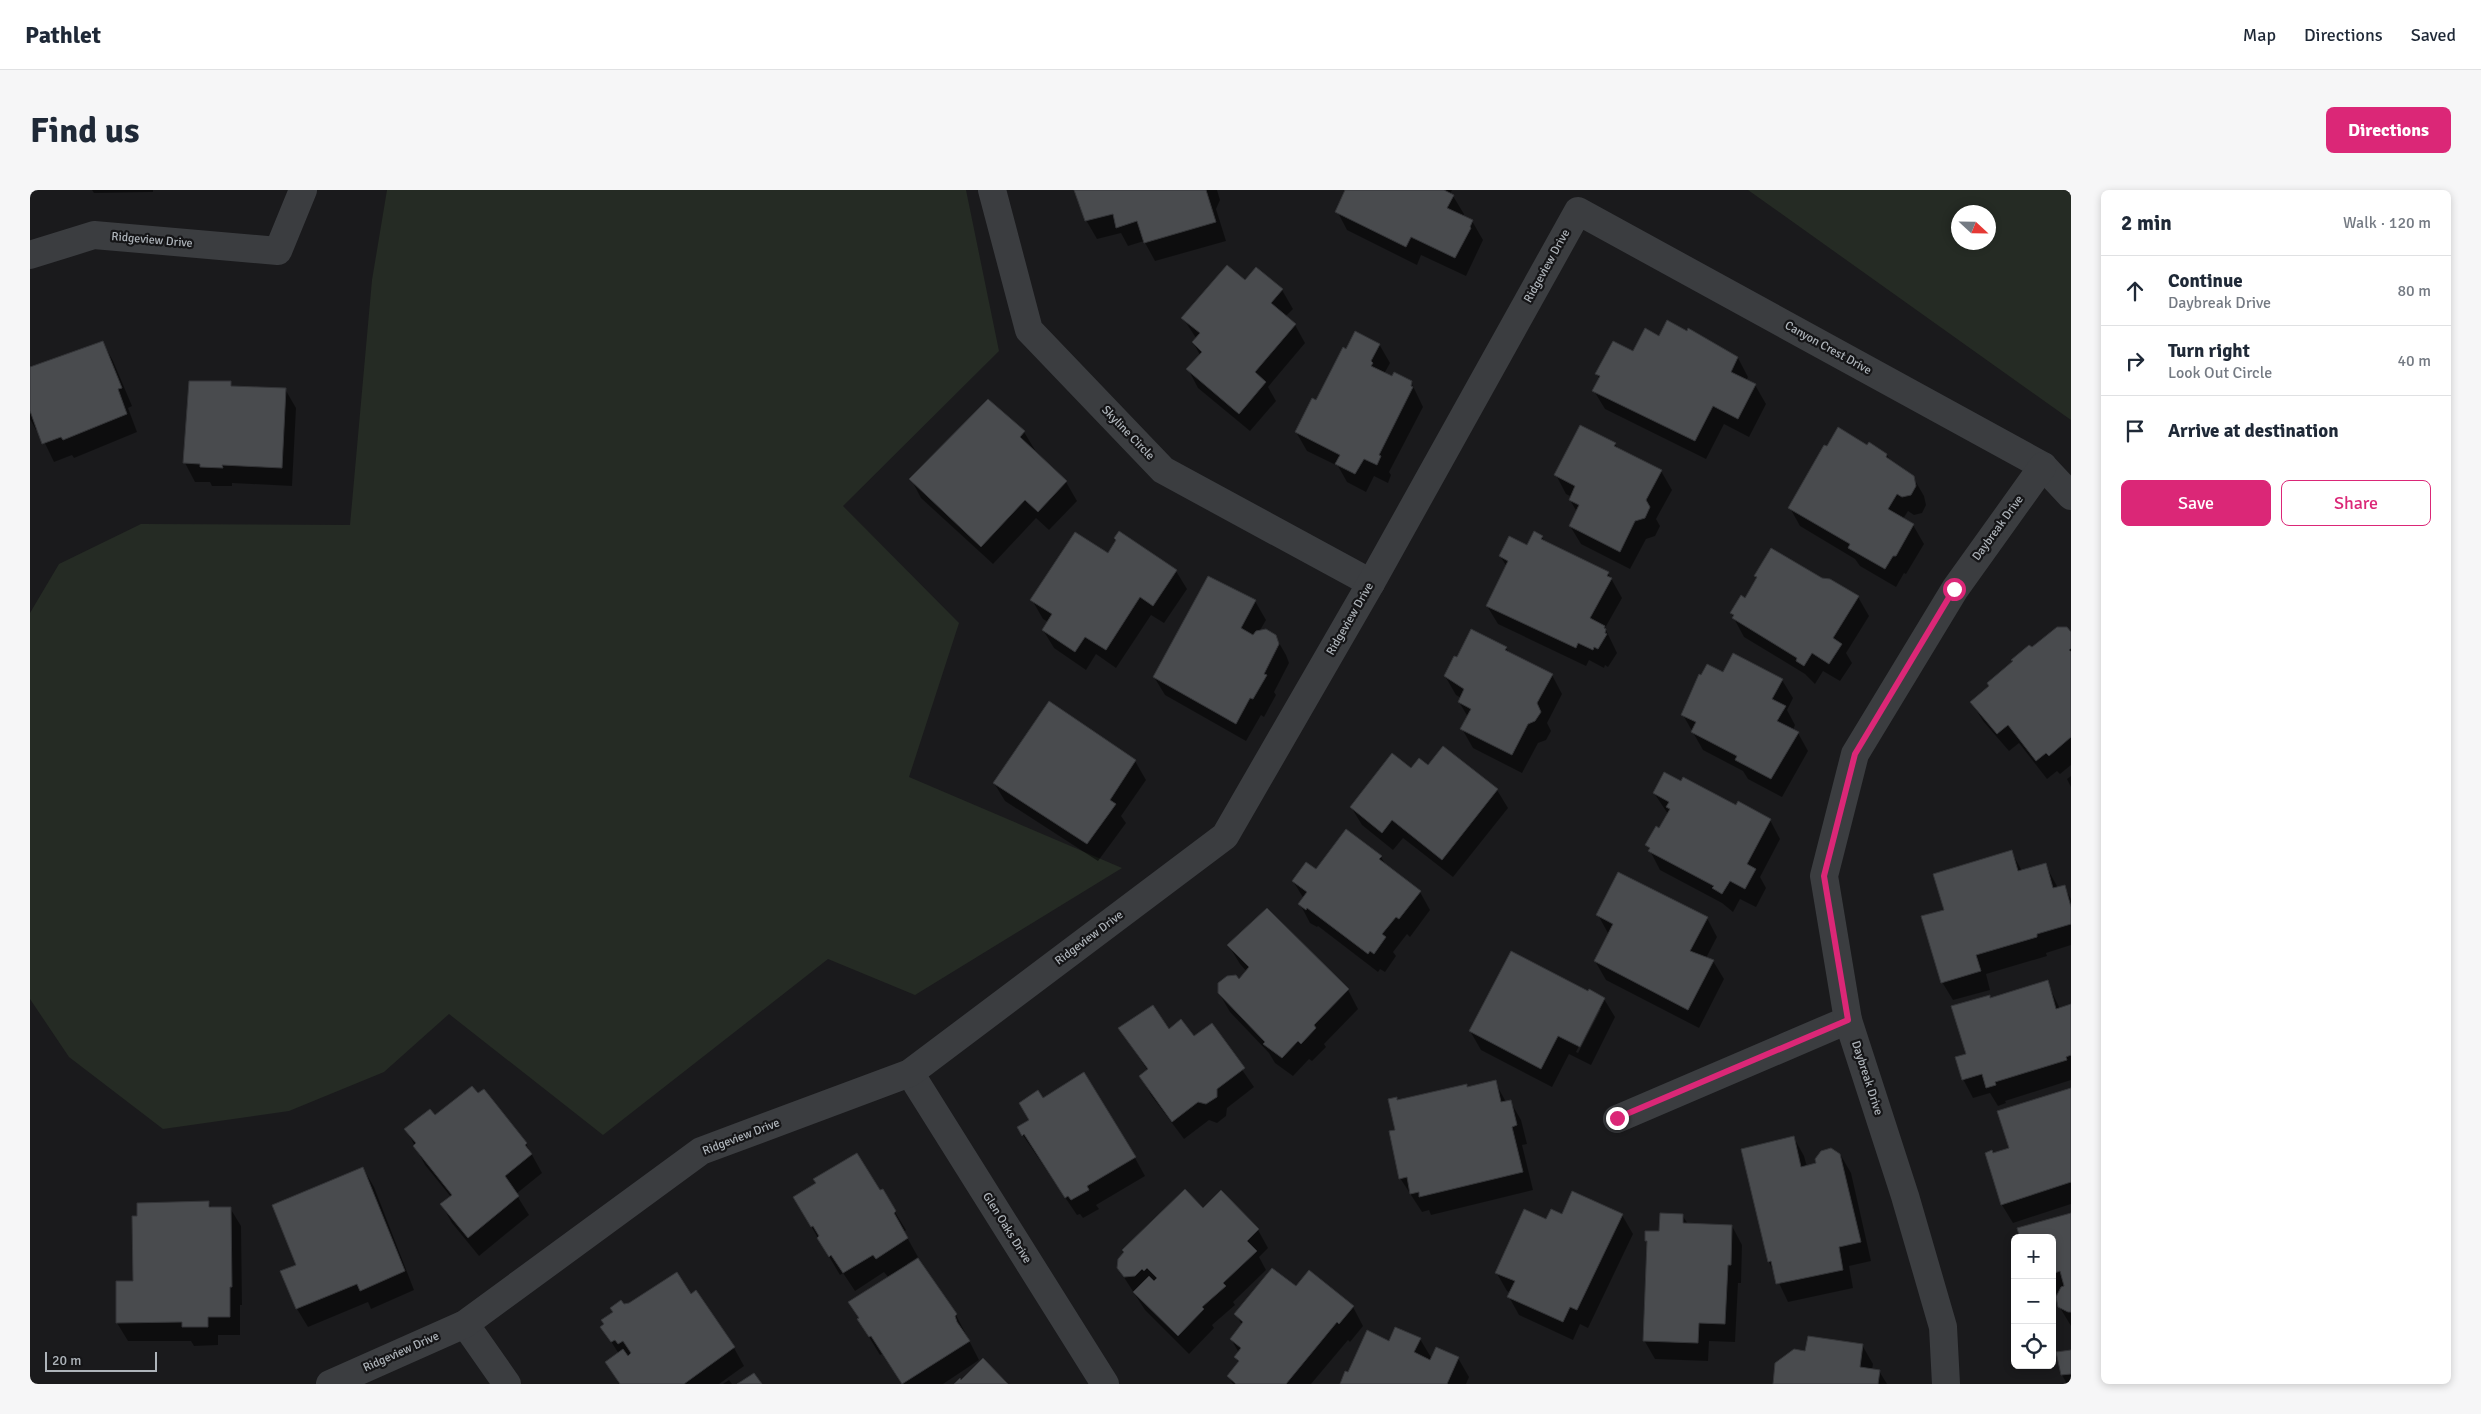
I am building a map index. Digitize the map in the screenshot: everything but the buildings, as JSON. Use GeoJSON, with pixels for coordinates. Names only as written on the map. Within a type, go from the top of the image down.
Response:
{"type":"FeatureCollection","features":[{"type":"Feature","properties":{"kind":"street","name":"Ridgeview Drive"},"geometry":{"type":"LineString","coordinates":[[30,255],[94,234],[278,251],[303,190]]}},
{"type":"Feature","properties":{"kind":"street","name":"Skyline Circle"},"geometry":{"type":"LineString","coordinates":[[992,190],[1029,330],[1163,470],[1370,583]]}},
{"type":"Feature","properties":{"kind":"street","name":"Ridgeview Drive"},"geometry":{"type":"LineString","coordinates":[[330,1384],[465,1324],[702,1151],[910,1072],[1225,836],[1370,583],[1578,211]]}},
{"type":"Feature","properties":{"kind":"street","name":"Canyon Crest Drive"},"geometry":{"type":"LineString","coordinates":[[1578,211],[2043,466],[2071,496]]}},
{"type":"Feature","properties":{"kind":"street","name":"Daybreak Drive"},"geometry":{"type":"LineString","coordinates":[[1946,1384],[1943,1327],[1905,1196],[1848,1020],[1824,876],[1855,754],[1954,589],[2043,466]]}},
{"type":"Feature","properties":{"kind":"street"},"geometry":{"type":"LineString","coordinates":[[1617,1118],[1848,1020]]}},
{"type":"Feature","properties":{"kind":"street","name":"Glen Oaks Drive"},"geometry":{"type":"LineString","coordinates":[[910,1072],[1105,1384]]}},
{"type":"Feature","properties":{"kind":"street"},"geometry":{"type":"LineString","coordinates":[[465,1324],[507,1384]]}},
{"type":"Feature","properties":{"kind":"shaded area"},"geometry":{"type":"Polygon","coordinates":[[[387,190],[966,190],[999,351],[843,506],[959,623],[909,777],[1122,868],[915,995],[828,959],[603,1135],[449,1014],[384,1072],[289,1111],[163,1129],[69,1057],[30,999],[30,613],[59,564],[141,524],[350,525],[372,280],[387,190]]]}},
{"type":"Feature","properties":{"kind":"shaded area"},"geometry":{"type":"Polygon","coordinates":[[[1748,190],[2071,190],[2071,420],[1748,190]]]}},
{"type":"Feature","properties":{"kind":"route"},"geometry":{"type":"LineString","coordinates":[[1617,1118],[1848,1020],[1824,876],[1855,754],[1954,589]]}}]}
